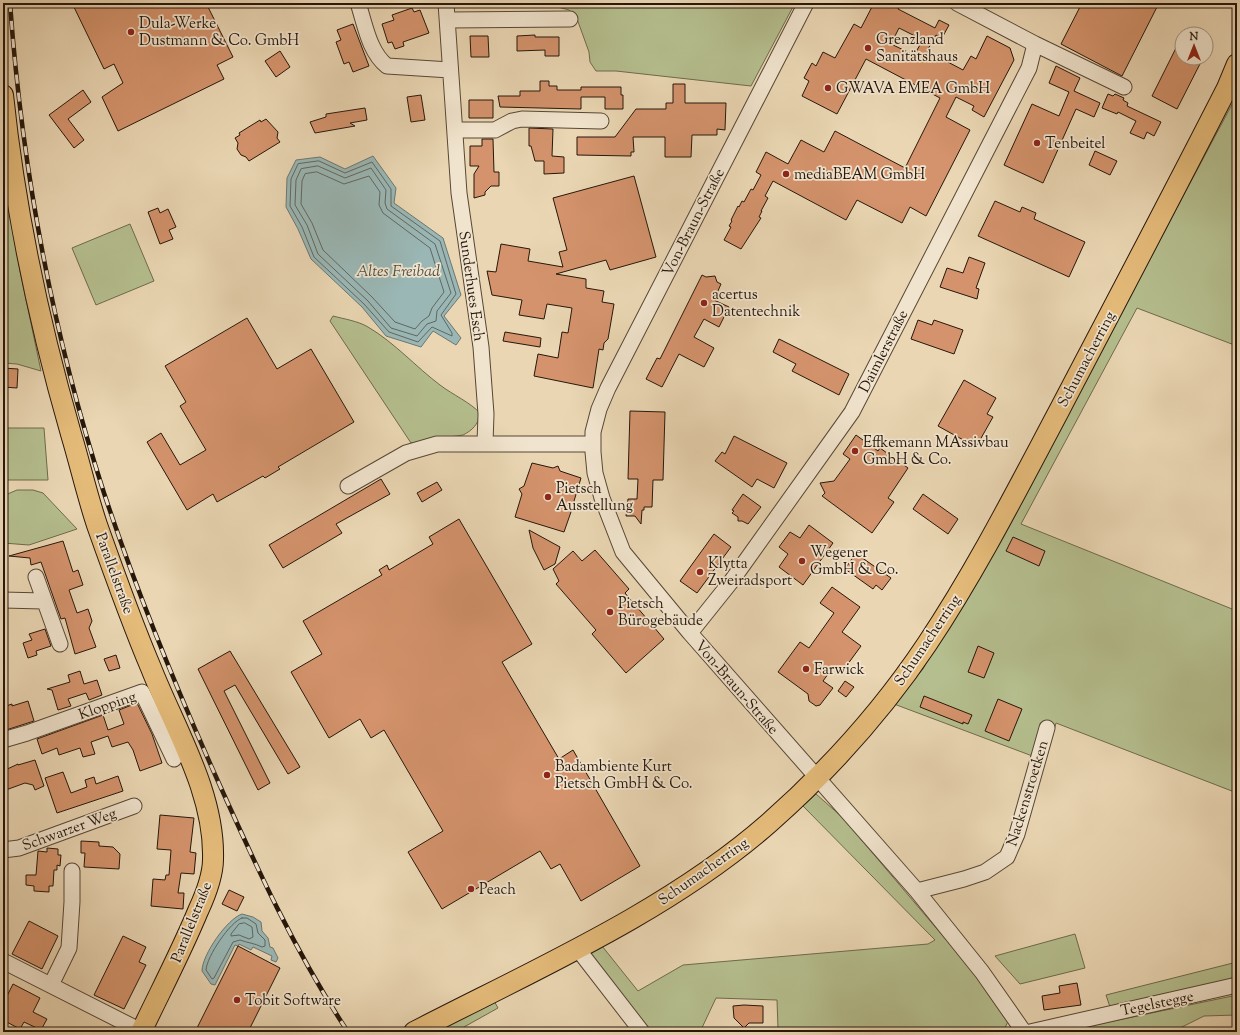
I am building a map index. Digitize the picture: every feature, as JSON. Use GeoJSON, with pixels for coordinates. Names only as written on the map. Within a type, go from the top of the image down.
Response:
{"type":"FeatureCollection","features":[{"type":"Feature","properties":{"kind":"main road","name":"Schumacherring"},"geometry":{"type":"LineString","coordinates":[[414,1032],[577,948],[641,913],[705,872],[768,824],[817,778],[887,700],[927,644],[984,552],[1142,253],[1220,102],[1237,64]]}},
{"type":"Feature","properties":{"kind":"main road","name":"Parallelstraße"},"geometry":{"type":"LineString","coordinates":[[3,95],[15,187],[30,269],[60,394],[96,521],[151,668],[202,788],[213,827],[214,862],[205,894],[192,928],[141,1031]]}},
{"type":"Feature","properties":{"kind":"street"},"geometry":{"type":"LineString","coordinates":[[358,3],[374,50],[380,60],[387,66],[450,70]]}},
{"type":"Feature","properties":{"kind":"street","name":"Sunderhues Esch"},"geometry":{"type":"LineString","coordinates":[[446,3],[459,193],[481,347],[486,414],[485,443]]}},
{"type":"Feature","properties":{"kind":"street","name":"Von-Braun-Straße"},"geometry":{"type":"LineString","coordinates":[[806,3],[611,381],[599,409],[593,432],[593,444],[595,473],[602,498],[623,552],[690,633],[817,778]]}},
{"type":"Feature","properties":{"kind":"street"},"geometry":{"type":"LineString","coordinates":[[957,3],[1035,44],[1124,87]]}},
{"type":"Feature","properties":{"kind":"street"},"geometry":{"type":"LineString","coordinates":[[448,20],[570,19]]}},
{"type":"Feature","properties":{"kind":"street","name":"Daimlerstraße"},"geometry":{"type":"LineString","coordinates":[[690,633],[730,583],[852,412],[1029,68],[1035,44]]}},
{"type":"Feature","properties":{"kind":"street"},"geometry":{"type":"LineString","coordinates":[[455,130],[495,130],[512,121],[522,119],[601,121]]}},
{"type":"Feature","properties":{"kind":"street"},"geometry":{"type":"LineString","coordinates":[[348,486],[396,458],[420,448],[437,444],[593,444]]}},
{"type":"Feature","properties":{"kind":"street"},"geometry":{"type":"LineString","coordinates":[[36,577],[43,601],[60,644]]}},
{"type":"Feature","properties":{"kind":"street"},"geometry":{"type":"LineString","coordinates":[[3,600],[43,601]]}},
{"type":"Feature","properties":{"kind":"street","name":"Klopping"},"geometry":{"type":"LineString","coordinates":[[3,740],[27,733],[142,692],[174,759]]}},
{"type":"Feature","properties":{"kind":"street","name":"Nackenstroetken"},"geometry":{"type":"LineString","coordinates":[[917,891],[986,872],[1007,857],[1017,834],[1047,728]]}},
{"type":"Feature","properties":{"kind":"street"},"geometry":{"type":"LineString","coordinates":[[817,778],[917,891],[982,972],[1024,1032]]}},
{"type":"Feature","properties":{"kind":"street","name":"Schwarzer Weg"},"geometry":{"type":"LineString","coordinates":[[3,850],[19,848],[134,806]]}},
{"type":"Feature","properties":{"kind":"street"},"geometry":{"type":"LineString","coordinates":[[51,985],[69,948],[72,902],[72,871]]}},
{"type":"Feature","properties":{"kind":"street"},"geometry":{"type":"LineString","coordinates":[[577,948],[642,1032]]}},
{"type":"Feature","properties":{"kind":"street"},"geometry":{"type":"LineString","coordinates":[[3,961],[141,1031]]}},
{"type":"Feature","properties":{"kind":"street","name":"Tegelstegge"},"geometry":{"type":"LineString","coordinates":[[1030,1032],[1237,985]]}},
{"type":"Feature","properties":{"kind":"green space"},"geometry":{"type":"Polygon","coordinates":[[[558,3],[795,3],[751,86],[616,71],[596,71],[590,62],[589,52],[576,16],[569,10],[558,7],[558,3]]]}},
{"type":"Feature","properties":{"kind":"green space"},"geometry":{"type":"Polygon","coordinates":[[[1237,95],[1237,346],[1137,308],[1021,524],[1237,611],[1237,793],[1056,723],[1046,759],[1035,757],[894,704],[923,669],[1140,277],[1237,95]]]}},
{"type":"Feature","properties":{"kind":"green space"},"geometry":{"type":"Polygon","coordinates":[[[3,162],[20,271],[41,371],[17,364],[3,363],[3,162]]]}},
{"type":"Feature","properties":{"kind":"green space"},"geometry":{"type":"Polygon","coordinates":[[[130,224],[154,281],[96,305],[72,248],[130,224]]]}},
{"type":"Feature","properties":{"kind":"green space"},"geometry":{"type":"Polygon","coordinates":[[[333,316],[360,323],[378,333],[440,385],[472,406],[481,414],[474,427],[463,435],[411,443],[330,321],[333,316]]]}},
{"type":"Feature","properties":{"kind":"green space"},"geometry":{"type":"Polygon","coordinates":[[[3,428],[44,428],[48,480],[3,480],[3,428]]]}},
{"type":"Feature","properties":{"kind":"green space"},"geometry":{"type":"Polygon","coordinates":[[[17,490],[33,490],[43,493],[77,529],[29,545],[3,543],[3,496],[17,490]]]}},
{"type":"Feature","properties":{"kind":"green space"},"geometry":{"type":"Polygon","coordinates":[[[816,794],[842,817],[998,1001],[1010,1017],[1004,1030],[998,1032],[777,1032],[777,1000],[716,998],[700,1032],[651,1032],[646,1029],[588,953],[602,946],[638,991],[683,965],[928,944],[935,940],[803,806],[816,794]]]}},
{"type":"Feature","properties":{"kind":"green space"},"geometry":{"type":"Polygon","coordinates":[[[1075,934],[1085,968],[1020,984],[995,956],[1075,934]]]}},
{"type":"Feature","properties":{"kind":"green space"},"geometry":{"type":"Polygon","coordinates":[[[1237,962],[1237,978],[1110,1007],[1106,995],[1237,962]]]}},
{"type":"Feature","properties":{"kind":"green space"},"geometry":{"type":"Polygon","coordinates":[[[1237,995],[1237,1015],[1204,1016],[1172,1032],[1061,1032],[1237,995]]]}},
{"type":"Feature","properties":{"kind":"green space"},"geometry":{"type":"Polygon","coordinates":[[[494,1001],[498,1008],[455,1032],[433,1032],[494,1001]]]}},
{"type":"Feature","properties":{"kind":"water","name":"Altes Freibad"},"geometry":{"type":"Polygon","coordinates":[[[373,156],[396,188],[394,203],[443,238],[461,295],[444,316],[461,338],[456,345],[433,331],[421,347],[386,336],[362,307],[311,259],[298,229],[286,207],[287,178],[296,160],[320,157],[345,169],[373,156]]]}},
{"type":"Feature","properties":{"kind":"water"},"geometry":{"type":"Polygon","coordinates":[[[242,914],[253,917],[261,922],[262,931],[268,938],[270,947],[273,948],[278,958],[276,962],[271,960],[272,956],[253,947],[251,950],[239,944],[238,946],[235,945],[215,985],[211,984],[202,971],[206,956],[216,938],[229,923],[242,914]]]}},
{"type":"Feature","properties":{"kind":"building"},"geometry":{"type":"Polygon","coordinates":[[[72,3],[206,3],[233,57],[217,65],[224,79],[118,131],[102,97],[123,83],[114,64],[104,69],[72,3]]]}},
{"type":"Feature","properties":{"kind":"building"},"geometry":{"type":"Polygon","coordinates":[[[874,3],[901,3],[898,9],[935,28],[939,20],[949,25],[942,38],[936,35],[927,51],[963,70],[971,56],[976,59],[987,36],[1010,48],[1014,60],[984,117],[972,110],[974,106],[956,97],[946,117],[970,130],[926,216],[910,207],[902,223],[857,200],[846,220],[773,181],[765,196],[768,198],[761,211],[759,217],[761,218],[741,249],[724,240],[731,227],[729,226],[732,221],[731,220],[738,206],[739,207],[742,201],[744,202],[751,189],[753,190],[761,175],[756,172],[766,152],[788,164],[801,140],[824,152],[835,131],[905,168],[940,98],[866,59],[837,114],[802,96],[809,81],[804,78],[812,63],[816,66],[823,52],[835,58],[854,24],[861,28],[874,3]],[[899,28],[891,44],[914,55],[923,40],[899,28]]]}},
{"type":"Feature","properties":{"kind":"building"},"geometry":{"type":"Polygon","coordinates":[[[1082,3],[1159,3],[1122,76],[1061,44],[1082,3]]]}},
{"type":"Feature","properties":{"kind":"building"},"geometry":{"type":"Polygon","coordinates":[[[412,8],[414,12],[420,10],[429,33],[403,42],[404,46],[395,49],[392,42],[388,43],[382,24],[394,20],[392,15],[412,8]]]}},
{"type":"Feature","properties":{"kind":"building"},"geometry":{"type":"Polygon","coordinates":[[[353,24],[369,66],[353,72],[349,62],[344,64],[336,42],[341,40],[337,30],[353,24]]]}},
{"type":"Feature","properties":{"kind":"building"},"geometry":{"type":"Polygon","coordinates":[[[535,35],[535,37],[559,37],[559,56],[545,56],[545,50],[517,51],[517,36],[535,35]]]}},
{"type":"Feature","properties":{"kind":"building"},"geometry":{"type":"Polygon","coordinates":[[[470,36],[488,36],[489,57],[471,57],[470,36]]]}},
{"type":"Feature","properties":{"kind":"building"},"geometry":{"type":"Polygon","coordinates":[[[280,51],[290,67],[276,77],[265,61],[280,51]]]}},
{"type":"Feature","properties":{"kind":"building"},"geometry":{"type":"Polygon","coordinates":[[[1174,52],[1174,66],[1199,66],[1177,109],[1152,96],[1174,52]]]}},
{"type":"Feature","properties":{"kind":"building","name":"Tenbeitel"},"geometry":{"type":"Polygon","coordinates":[[[1056,66],[1080,78],[1074,91],[1100,103],[1094,117],[1076,109],[1043,183],[1004,165],[1032,104],[1059,116],[1069,92],[1049,83],[1056,66]]]}},
{"type":"Feature","properties":{"kind":"building"},"geometry":{"type":"Polygon","coordinates":[[[540,81],[549,81],[549,86],[557,86],[557,90],[581,90],[581,87],[621,87],[621,95],[623,95],[623,109],[605,109],[605,97],[581,97],[581,109],[500,107],[498,96],[520,96],[520,91],[540,91],[540,81]]]}},
{"type":"Feature","properties":{"kind":"building"},"geometry":{"type":"Polygon","coordinates":[[[673,84],[685,84],[685,103],[726,103],[725,130],[717,129],[717,135],[692,135],[691,157],[665,157],[665,137],[633,137],[634,152],[631,152],[631,156],[577,155],[577,137],[615,137],[636,109],[666,109],[666,103],[673,103],[673,84]]]}},
{"type":"Feature","properties":{"kind":"building"},"geometry":{"type":"Polygon","coordinates":[[[83,90],[91,102],[68,119],[84,140],[74,148],[49,115],[83,90]]]}},
{"type":"Feature","properties":{"kind":"building"},"geometry":{"type":"Polygon","coordinates":[[[1108,94],[1113,96],[1115,94],[1124,98],[1123,100],[1128,103],[1127,106],[1161,122],[1154,136],[1147,132],[1144,139],[1130,133],[1136,121],[1118,112],[1117,114],[1102,108],[1108,94]]]}},
{"type":"Feature","properties":{"kind":"building"},"geometry":{"type":"Polygon","coordinates":[[[421,95],[425,120],[411,122],[407,97],[421,95]]]}},
{"type":"Feature","properties":{"kind":"building"},"geometry":{"type":"Polygon","coordinates":[[[469,100],[493,100],[493,118],[469,118],[469,100]]]}},
{"type":"Feature","properties":{"kind":"building"},"geometry":{"type":"Polygon","coordinates":[[[365,108],[367,120],[350,123],[355,126],[315,133],[310,122],[326,117],[326,114],[365,108]]]}},
{"type":"Feature","properties":{"kind":"building"},"geometry":{"type":"Polygon","coordinates":[[[266,119],[278,132],[277,138],[280,142],[249,161],[246,157],[241,155],[237,149],[238,143],[235,138],[240,135],[239,133],[260,120],[261,122],[266,119]]]}},
{"type":"Feature","properties":{"kind":"building"},"geometry":{"type":"Polygon","coordinates":[[[529,128],[553,129],[552,156],[564,157],[564,173],[544,174],[544,161],[535,161],[531,146],[529,146],[529,128]]]}},
{"type":"Feature","properties":{"kind":"building"},"geometry":{"type":"Polygon","coordinates":[[[482,139],[493,139],[494,172],[499,172],[499,186],[491,186],[485,192],[485,195],[474,198],[474,174],[479,166],[470,166],[470,146],[482,146],[482,139]]]}},
{"type":"Feature","properties":{"kind":"building"},"geometry":{"type":"Polygon","coordinates":[[[1095,151],[1117,161],[1110,175],[1089,165],[1095,151]]]}},
{"type":"Feature","properties":{"kind":"building"},"geometry":{"type":"Polygon","coordinates":[[[634,176],[656,257],[610,270],[606,260],[556,274],[586,279],[586,288],[604,291],[602,302],[614,304],[608,339],[604,343],[603,350],[599,349],[593,388],[534,376],[538,354],[558,358],[562,332],[568,333],[572,308],[547,304],[544,319],[519,315],[522,300],[492,295],[487,271],[496,272],[501,244],[530,249],[528,261],[563,267],[559,252],[567,250],[553,198],[634,176]]]}},
{"type":"Feature","properties":{"kind":"building"},"geometry":{"type":"Polygon","coordinates":[[[995,201],[1020,212],[1022,207],[1036,213],[1034,219],[1085,242],[1069,277],[978,236],[995,201]]]}},
{"type":"Feature","properties":{"kind":"building"},"geometry":{"type":"Polygon","coordinates":[[[158,208],[160,213],[168,209],[176,227],[169,230],[173,239],[160,244],[148,212],[158,208]]]}},
{"type":"Feature","properties":{"kind":"building"},"geometry":{"type":"Polygon","coordinates":[[[969,257],[985,263],[976,288],[979,289],[977,299],[940,287],[947,268],[963,273],[969,257]]]}},
{"type":"Feature","properties":{"kind":"building"},"geometry":{"type":"Polygon","coordinates":[[[702,275],[706,277],[715,276],[717,282],[721,284],[714,300],[729,307],[719,327],[704,319],[694,337],[714,348],[704,367],[679,354],[662,387],[646,379],[657,358],[660,359],[702,275]]]}},
{"type":"Feature","properties":{"kind":"building"},"geometry":{"type":"Polygon","coordinates":[[[247,318],[277,369],[311,349],[354,422],[278,467],[280,469],[265,478],[263,476],[217,502],[213,494],[187,510],[147,442],[161,433],[180,465],[206,450],[180,406],[186,402],[165,366],[247,318]]]}},
{"type":"Feature","properties":{"kind":"building"},"geometry":{"type":"Polygon","coordinates":[[[918,320],[932,325],[934,320],[963,330],[954,354],[911,339],[918,320]]]}},
{"type":"Feature","properties":{"kind":"building"},"geometry":{"type":"Polygon","coordinates":[[[505,332],[541,338],[540,347],[503,341],[505,332]]]}},
{"type":"Feature","properties":{"kind":"building"},"geometry":{"type":"Polygon","coordinates":[[[779,339],[849,374],[839,395],[792,371],[796,364],[773,352],[779,339]]]}},
{"type":"Feature","properties":{"kind":"building"},"geometry":{"type":"Polygon","coordinates":[[[3,368],[18,369],[17,388],[3,387],[3,368]]]}},
{"type":"Feature","properties":{"kind":"building"},"geometry":{"type":"Polygon","coordinates":[[[964,380],[996,398],[987,414],[993,417],[976,447],[938,426],[964,380]]]}},
{"type":"Feature","properties":{"kind":"building"},"geometry":{"type":"Polygon","coordinates":[[[630,411],[665,412],[663,480],[653,480],[652,507],[644,507],[644,510],[642,510],[641,524],[635,516],[626,516],[628,499],[637,499],[638,479],[628,479],[630,411]]]}},
{"type":"Feature","properties":{"kind":"building"},"geometry":{"type":"Polygon","coordinates":[[[856,435],[878,451],[880,448],[908,468],[888,498],[894,502],[872,533],[822,496],[825,493],[820,483],[834,481],[850,459],[843,454],[856,435]]]}},
{"type":"Feature","properties":{"kind":"building"},"geometry":{"type":"Polygon","coordinates":[[[734,436],[787,463],[774,488],[757,479],[752,487],[715,461],[722,452],[725,454],[734,436]]]}},
{"type":"Feature","properties":{"kind":"building","name":"Pietsch Ausstellung"},"geometry":{"type":"Polygon","coordinates":[[[532,463],[553,468],[558,466],[560,471],[581,478],[574,501],[577,506],[572,509],[564,532],[515,517],[522,494],[519,489],[524,486],[532,463]]]}},
{"type":"Feature","properties":{"kind":"building"},"geometry":{"type":"Polygon","coordinates":[[[381,479],[390,494],[336,524],[342,533],[283,568],[269,545],[381,479]]]}},
{"type":"Feature","properties":{"kind":"building"},"geometry":{"type":"Polygon","coordinates":[[[437,482],[442,490],[422,502],[417,493],[437,482]]]}},
{"type":"Feature","properties":{"kind":"building"},"geometry":{"type":"Polygon","coordinates":[[[743,494],[761,507],[748,524],[738,521],[738,517],[732,513],[734,511],[732,510],[743,494]]]}},
{"type":"Feature","properties":{"kind":"building"},"geometry":{"type":"Polygon","coordinates":[[[923,494],[958,519],[948,534],[913,509],[923,494]]]}},
{"type":"Feature","properties":{"kind":"building"},"geometry":{"type":"Polygon","coordinates":[[[459,519],[532,644],[502,662],[559,759],[573,750],[640,866],[581,901],[560,864],[551,869],[540,851],[442,909],[408,852],[443,831],[384,730],[371,738],[360,719],[329,738],[291,672],[322,654],[303,621],[382,575],[379,570],[387,565],[389,570],[433,544],[429,537],[459,519]]]}},
{"type":"Feature","properties":{"kind":"building","name":"Wegener GmbH & Co."},"geometry":{"type":"Polygon","coordinates":[[[809,525],[833,543],[803,585],[779,567],[788,554],[779,547],[790,532],[800,538],[809,525]]]}},
{"type":"Feature","properties":{"kind":"building"},"geometry":{"type":"Polygon","coordinates":[[[529,530],[560,547],[555,564],[544,570],[533,548],[529,530]]]}},
{"type":"Feature","properties":{"kind":"building","name":"Klytta Zweiradsport"},"geometry":{"type":"Polygon","coordinates":[[[714,534],[731,547],[697,593],[680,581],[714,534]]]}},
{"type":"Feature","properties":{"kind":"building"},"geometry":{"type":"Polygon","coordinates":[[[1013,537],[1045,551],[1039,566],[1006,551],[1013,537]]]}},
{"type":"Feature","properties":{"kind":"building"},"geometry":{"type":"Polygon","coordinates":[[[63,541],[73,572],[78,570],[83,585],[69,590],[77,613],[88,609],[92,621],[89,628],[96,647],[75,654],[65,618],[61,619],[41,562],[31,565],[30,558],[9,556],[63,541]]]}},
{"type":"Feature","properties":{"kind":"building","name":"Pietsch Bürogebäude"},"geometry":{"type":"Polygon","coordinates":[[[595,550],[629,589],[625,593],[664,639],[626,673],[592,634],[596,630],[556,584],[559,581],[553,569],[573,551],[582,561],[595,550]]]}},
{"type":"Feature","properties":{"kind":"building"},"geometry":{"type":"Polygon","coordinates":[[[851,550],[891,578],[882,590],[876,585],[873,589],[845,569],[853,557],[855,559],[851,550]]]}},
{"type":"Feature","properties":{"kind":"building"},"geometry":{"type":"Polygon","coordinates":[[[832,587],[860,607],[842,632],[861,646],[842,672],[834,666],[823,681],[833,688],[820,705],[816,706],[809,701],[808,694],[778,672],[800,642],[809,648],[834,613],[820,603],[832,587]]]}},
{"type":"Feature","properties":{"kind":"building"},"geometry":{"type":"Polygon","coordinates":[[[45,629],[51,646],[36,651],[37,655],[28,658],[23,643],[32,640],[29,634],[45,629]]]}},
{"type":"Feature","properties":{"kind":"building"},"geometry":{"type":"Polygon","coordinates":[[[978,646],[994,653],[984,678],[968,672],[978,646]]]}},
{"type":"Feature","properties":{"kind":"building"},"geometry":{"type":"Polygon","coordinates":[[[230,651],[300,767],[288,774],[235,685],[224,691],[270,783],[258,790],[198,669],[230,651]]]}},
{"type":"Feature","properties":{"kind":"building"},"geometry":{"type":"Polygon","coordinates":[[[116,655],[120,668],[109,671],[104,659],[116,655]]]}},
{"type":"Feature","properties":{"kind":"building"},"geometry":{"type":"Polygon","coordinates":[[[80,671],[84,684],[97,680],[102,695],[89,700],[86,693],[68,699],[71,706],[58,710],[52,690],[47,689],[70,682],[68,675],[80,671]]]}},
{"type":"Feature","properties":{"kind":"building"},"geometry":{"type":"Polygon","coordinates":[[[845,681],[854,687],[846,697],[838,691],[845,681]]]}},
{"type":"Feature","properties":{"kind":"building"},"geometry":{"type":"Polygon","coordinates":[[[924,696],[972,715],[968,724],[963,722],[963,724],[920,707],[924,696]]]}},
{"type":"Feature","properties":{"kind":"building"},"geometry":{"type":"Polygon","coordinates":[[[998,699],[1022,709],[1009,741],[985,731],[998,699]]]}},
{"type":"Feature","properties":{"kind":"building"},"geometry":{"type":"Polygon","coordinates":[[[28,701],[34,721],[3,731],[3,707],[28,701]]]}},
{"type":"Feature","properties":{"kind":"building"},"geometry":{"type":"Polygon","coordinates":[[[137,703],[152,734],[162,763],[140,771],[133,750],[128,742],[112,747],[108,736],[91,742],[95,754],[83,757],[80,748],[59,755],[57,748],[42,754],[37,739],[103,715],[108,730],[124,724],[119,710],[137,703]]]}},
{"type":"Feature","properties":{"kind":"building"},"geometry":{"type":"Polygon","coordinates":[[[35,760],[44,786],[35,790],[33,785],[25,783],[3,791],[3,771],[18,764],[35,760]]]}},
{"type":"Feature","properties":{"kind":"building"},"geometry":{"type":"Polygon","coordinates":[[[63,772],[71,793],[87,787],[85,780],[94,777],[96,784],[118,776],[123,791],[57,813],[45,778],[63,772]]]}},
{"type":"Feature","properties":{"kind":"building"},"geometry":{"type":"Polygon","coordinates":[[[160,815],[194,818],[190,852],[196,853],[194,874],[181,873],[178,893],[184,893],[183,909],[151,906],[153,879],[165,880],[166,875],[169,875],[171,850],[157,849],[160,815]]]}},
{"type":"Feature","properties":{"kind":"building"},"geometry":{"type":"Polygon","coordinates":[[[81,841],[99,842],[99,846],[113,847],[120,854],[119,869],[84,867],[85,853],[81,853],[81,841]]]}},
{"type":"Feature","properties":{"kind":"building"},"geometry":{"type":"Polygon","coordinates":[[[47,848],[58,849],[58,855],[61,855],[60,866],[57,865],[57,870],[54,870],[53,886],[49,886],[49,892],[34,891],[34,886],[26,885],[26,875],[36,875],[38,851],[47,852],[47,848]]]}},
{"type":"Feature","properties":{"kind":"building"},"geometry":{"type":"Polygon","coordinates":[[[229,890],[244,897],[237,911],[222,904],[229,890]]]}},
{"type":"Feature","properties":{"kind":"building"},"geometry":{"type":"Polygon","coordinates":[[[29,921],[58,936],[42,969],[12,954],[29,921]]]}},
{"type":"Feature","properties":{"kind":"building"},"geometry":{"type":"Polygon","coordinates":[[[123,936],[146,947],[139,962],[146,965],[124,1009],[94,995],[123,936]]]}},
{"type":"Feature","properties":{"kind":"building","name":"Tobit Software"},"geometry":{"type":"Polygon","coordinates":[[[238,946],[280,968],[248,1032],[195,1032],[238,946]]]}},
{"type":"Feature","properties":{"kind":"building"},"geometry":{"type":"Polygon","coordinates":[[[1077,983],[1081,1005],[1044,1010],[1042,996],[1060,993],[1059,986],[1077,983]]]}},
{"type":"Feature","properties":{"kind":"building"},"geometry":{"type":"Polygon","coordinates":[[[13,984],[40,998],[33,1012],[47,1019],[41,1030],[24,1022],[20,1029],[3,1020],[3,1009],[7,1001],[5,1000],[13,984]]]}},
{"type":"Feature","properties":{"kind":"building"},"geometry":{"type":"Polygon","coordinates":[[[733,1006],[763,1006],[763,1023],[749,1023],[744,1028],[734,1018],[733,1006]]]}},
{"type":"Feature","properties":{"kind":"railway"},"geometry":{"type":"LineString","coordinates":[[10,3],[15,65],[42,251],[69,373],[104,493],[129,565],[201,744],[277,908],[311,971],[348,1032]]}},
{"type":"Feature","properties":{"kind":"place","name":"Dula-Werke Dustmann & Co. GmbH"},"geometry":{"type":"Point","coordinates":[131,32]}},
{"type":"Feature","properties":{"kind":"place","name":"Grenzland Sanitätshaus"},"geometry":{"type":"Point","coordinates":[868,48]}},
{"type":"Feature","properties":{"kind":"place","name":"GWAVA EMEA GmbH"},"geometry":{"type":"Point","coordinates":[828,88]}},
{"type":"Feature","properties":{"kind":"place","name":"Tenbeitel"},"geometry":{"type":"Point","coordinates":[1037,143]}},
{"type":"Feature","properties":{"kind":"place","name":"mediaBEAM GmbH"},"geometry":{"type":"Point","coordinates":[786,174]}},
{"type":"Feature","properties":{"kind":"place","name":"acertus Datentechnik"},"geometry":{"type":"Point","coordinates":[704,303]}},
{"type":"Feature","properties":{"kind":"place","name":"Effkemann MAssivbau GmbH & Co."},"geometry":{"type":"Point","coordinates":[855,451]}},
{"type":"Feature","properties":{"kind":"place","name":"Pietsch Ausstellung"},"geometry":{"type":"Point","coordinates":[548,497]}},
{"type":"Feature","properties":{"kind":"place","name":"Wegener GmbH & Co."},"geometry":{"type":"Point","coordinates":[802,561]}},
{"type":"Feature","properties":{"kind":"place","name":"Klytta Zweiradsport"},"geometry":{"type":"Point","coordinates":[700,572]}},
{"type":"Feature","properties":{"kind":"place","name":"Pietsch Bürogebäude"},"geometry":{"type":"Point","coordinates":[610,612]}},
{"type":"Feature","properties":{"kind":"place","name":"Farwick"},"geometry":{"type":"Point","coordinates":[806,669]}},
{"type":"Feature","properties":{"kind":"place","name":"Badambiente Kurt Pietsch GmbH & Co."},"geometry":{"type":"Point","coordinates":[547,775]}},
{"type":"Feature","properties":{"kind":"place","name":"Peach"},"geometry":{"type":"Point","coordinates":[471,889]}},
{"type":"Feature","properties":{"kind":"place","name":"Tobit Software"},"geometry":{"type":"Point","coordinates":[237,1000]}}]}
